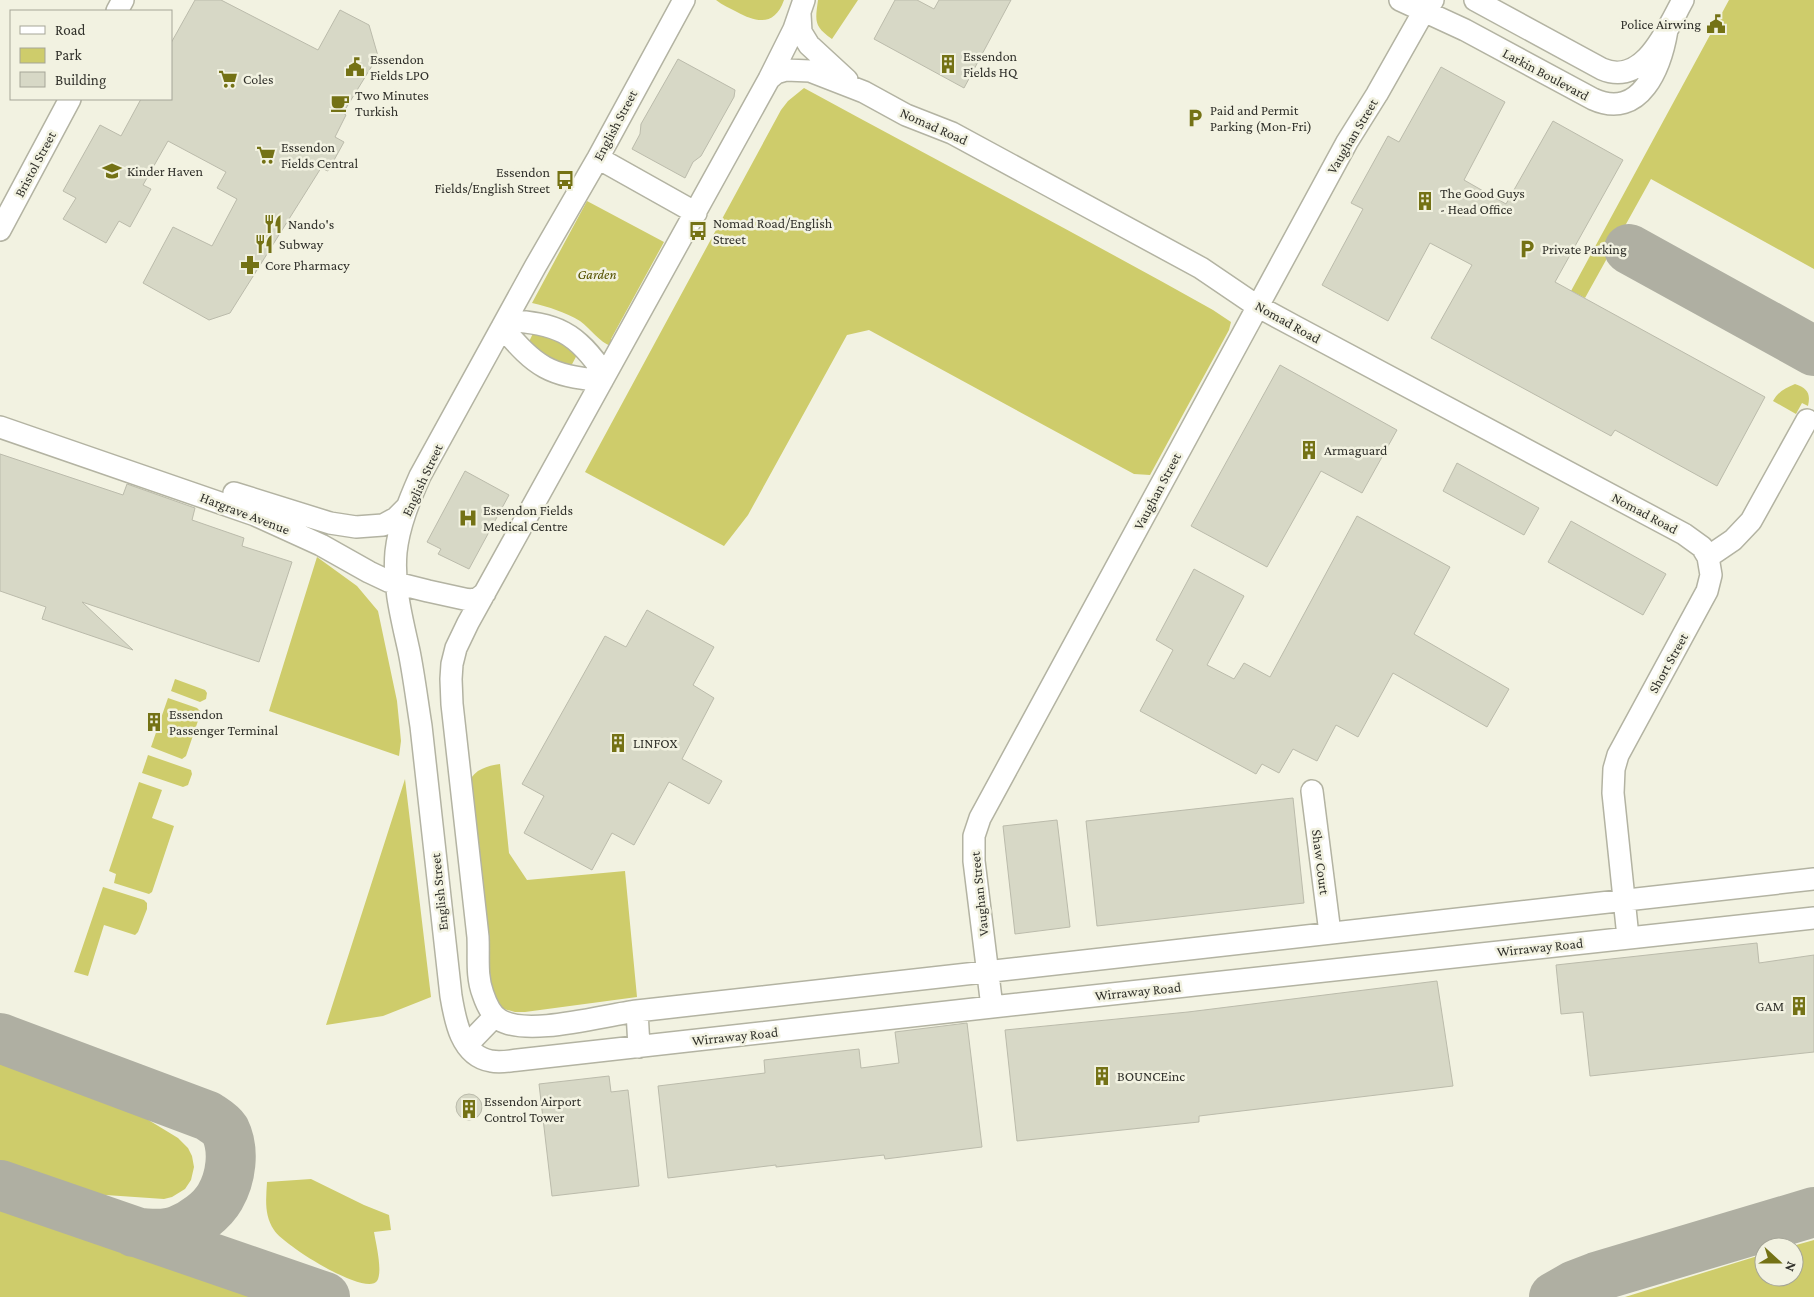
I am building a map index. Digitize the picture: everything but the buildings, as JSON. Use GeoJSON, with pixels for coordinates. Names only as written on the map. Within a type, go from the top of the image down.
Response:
{"type":"FeatureCollection","features":[{"type":"Feature","properties":{"kind":"street","name":"English Street"},"geometry":{"type":"LineString","coordinates":[[467,1045],[457,1028],[451,996],[415,683],[396,583],[396,554],[400,528],[406,508],[420,476],[684,0]]}},
{"type":"Feature","properties":{"kind":"street","name":"Larkin Boulevard"},"geometry":{"type":"LineString","coordinates":[[1400,0],[1429,5],[1593,99],[1609,103],[1635,98],[1646,88],[1659,64],[1666,30]]}},
{"type":"Feature","properties":{"kind":"street"},"geometry":{"type":"LineString","coordinates":[[1475,0],[1596,66],[1612,72],[1624,73],[1639,66],[1651,54],[1683,0]]}},
{"type":"Feature","properties":{"kind":"street","name":"Vaughan Street"},"geometry":{"type":"LineString","coordinates":[[992,1007],[986,971],[974,861],[974,836],[980,818],[1347,142],[1429,5]]}},
{"type":"Feature","properties":{"kind":"street"},"geometry":{"type":"LineString","coordinates":[[802,7],[769,79],[461,635],[452,664],[452,704],[478,937],[479,976],[483,993],[495,1016],[508,1023],[536,1026],[637,1010],[1814,879]]}},
{"type":"Feature","properties":{"kind":"street","name":"Nomad Road"},"geometry":{"type":"LineString","coordinates":[[802,7],[801,32],[809,45],[834,69],[864,92]]}},
{"type":"Feature","properties":{"kind":"street","name":"Nomad Road"},"geometry":{"type":"LineString","coordinates":[[769,79],[780,71],[799,70],[815,73],[864,92],[906,115],[952,133],[982,148],[1211,274],[1257,306],[1684,534],[1702,547],[1708,557]]}},
{"type":"Feature","properties":{"kind":"street","name":"Bristol Street"},"geometry":{"type":"LineString","coordinates":[[0,230],[69,100]]}},
{"type":"Feature","properties":{"kind":"street"},"geometry":{"type":"LineString","coordinates":[[598,158],[696,213]]}},
{"type":"Feature","properties":{"kind":"street"},"geometry":{"type":"LineString","coordinates":[[504,323],[524,352],[546,368],[567,376],[603,378]]}},
{"type":"Feature","properties":{"kind":"street"},"geometry":{"type":"LineString","coordinates":[[504,323],[536,323],[566,333],[585,348],[603,378]]}},
{"type":"Feature","properties":{"kind":"street","name":"Hargrave Avenue"},"geometry":{"type":"LineString","coordinates":[[0,413],[218,488],[330,523],[356,528],[383,525],[396,518],[406,508]]}},
{"type":"Feature","properties":{"kind":"street"},"geometry":{"type":"LineString","coordinates":[[1708,557],[1733,540],[1751,521],[1807,420]]}},
{"type":"Feature","properties":{"kind":"street","name":"Hargrave Avenue"},"geometry":{"type":"LineString","coordinates":[[0,427],[255,515],[321,545],[376,576],[396,583],[469,600],[476,599],[485,593]]}},
{"type":"Feature","properties":{"kind":"street","name":"Short Street"},"geometry":{"type":"LineString","coordinates":[[1628,937],[1613,793],[1614,768],[1623,746],[1707,591],[1710,575],[1708,557]]}},
{"type":"Feature","properties":{"kind":"street"},"geometry":{"type":"LineString","coordinates":[[425,763],[458,759]]}},
{"type":"Feature","properties":{"kind":"street","name":"Shaw Court"},"geometry":{"type":"LineString","coordinates":[[1312,791],[1330,932]]}},
{"type":"Feature","properties":{"kind":"street","name":"Wirraway Road"},"geometry":{"type":"LineString","coordinates":[[467,1045],[481,1058],[497,1062],[1814,918]]}},
{"type":"Feature","properties":{"kind":"street"},"geometry":{"type":"LineString","coordinates":[[637,1010],[640,1046]]}},
{"type":"Feature","properties":{"kind":"street"},"geometry":{"type":"LineString","coordinates":[[467,1045],[495,1016]]}},
{"type":"Feature","properties":{"kind":"green space"},"geometry":{"type":"Polygon","coordinates":[[[716,0],[784,0],[776,14],[765,20],[758,20],[744,16],[716,0]]]}},
{"type":"Feature","properties":{"kind":"green space"},"geometry":{"type":"Polygon","coordinates":[[[818,0],[858,0],[832,39],[822,31],[817,23],[818,0]]]}},
{"type":"Feature","properties":{"kind":"green space"},"geometry":{"type":"Polygon","coordinates":[[[1729,0],[1814,0],[1814,269],[1651,179],[1585,298],[1571,291],[1729,0]]]}},
{"type":"Feature","properties":{"kind":"green space"},"geometry":{"type":"Polygon","coordinates":[[[804,88],[1111,254],[1213,310],[1231,322],[1229,330],[1150,475],[1134,474],[869,330],[847,335],[748,515],[724,546],[585,472],[781,110],[788,101],[804,88]]]}},
{"type":"Feature","properties":{"kind":"green space","name":"Garden"},"geometry":{"type":"Polygon","coordinates":[[[587,201],[664,242],[611,339],[611,346],[603,342],[580,321],[557,310],[532,303],[587,201]]]}},
{"type":"Feature","properties":{"kind":"green space"},"geometry":{"type":"Polygon","coordinates":[[[535,329],[579,351],[569,370],[527,346],[535,329]]]}},
{"type":"Feature","properties":{"kind":"green space"},"geometry":{"type":"Polygon","coordinates":[[[1795,384],[1805,389],[1809,398],[1808,406],[1802,403],[1796,414],[1773,401],[1782,391],[1795,384]]]}},
{"type":"Feature","properties":{"kind":"green space"},"geometry":{"type":"Polygon","coordinates":[[[317,557],[357,586],[378,611],[397,701],[401,741],[399,756],[269,711],[317,557]]]}},
{"type":"Feature","properties":{"kind":"green space"},"geometry":{"type":"Polygon","coordinates":[[[175,679],[205,690],[207,693],[206,699],[200,702],[171,691],[175,679]]]}},
{"type":"Feature","properties":{"kind":"green space"},"geometry":{"type":"Polygon","coordinates":[[[168,698],[197,708],[201,712],[186,756],[182,759],[151,747],[168,698]]]}},
{"type":"Feature","properties":{"kind":"green space"},"geometry":{"type":"Polygon","coordinates":[[[148,755],[191,770],[192,774],[188,785],[183,787],[142,773],[148,755]]]}},
{"type":"Feature","properties":{"kind":"green space"},"geometry":{"type":"Polygon","coordinates":[[[500,764],[509,853],[527,880],[625,871],[637,997],[525,1012],[504,1009],[498,1004],[492,991],[469,782],[482,769],[500,764]]]}},
{"type":"Feature","properties":{"kind":"green space"},"geometry":{"type":"Polygon","coordinates":[[[405,779],[431,997],[383,1016],[326,1025],[405,779]]]}},
{"type":"Feature","properties":{"kind":"green space"},"geometry":{"type":"Polygon","coordinates":[[[139,782],[162,790],[152,818],[174,826],[152,892],[149,894],[114,883],[116,874],[109,871],[139,782]]]}},
{"type":"Feature","properties":{"kind":"green space"},"geometry":{"type":"Polygon","coordinates":[[[103,887],[144,900],[147,903],[147,909],[135,935],[104,925],[88,976],[74,972],[103,887]]]}},
{"type":"Feature","properties":{"kind":"green space"},"geometry":{"type":"Polygon","coordinates":[[[0,1063],[132,1110],[178,1138],[188,1148],[192,1156],[194,1167],[191,1180],[185,1189],[172,1197],[164,1199],[91,1194],[0,1163],[0,1063]]]}},
{"type":"Feature","properties":{"kind":"green space"},"geometry":{"type":"Polygon","coordinates":[[[311,1179],[389,1215],[391,1230],[374,1232],[379,1265],[377,1281],[370,1284],[342,1276],[292,1247],[274,1230],[267,1213],[267,1182],[311,1179]]]}},
{"type":"Feature","properties":{"kind":"green space"},"geometry":{"type":"Polygon","coordinates":[[[0,1198],[249,1282],[268,1297],[0,1297],[0,1198]]]}},
{"type":"Feature","properties":{"kind":"green space"},"geometry":{"type":"Polygon","coordinates":[[[1814,1240],[1814,1297],[1625,1297],[1754,1257],[1754,1287],[1804,1287],[1804,1243],[1814,1240]]]}},
{"type":"Feature","properties":{"kind":"taxiway"},"geometry":{"type":"LineString","coordinates":[[1629,249],[1814,351]]}},
{"type":"Feature","properties":{"kind":"taxiway"},"geometry":{"type":"LineString","coordinates":[[0,1038],[208,1116],[225,1130],[231,1155],[229,1173],[224,1189],[212,1207],[196,1221],[174,1232],[157,1234],[134,1232]]}},
{"type":"Feature","properties":{"kind":"taxiway"},"geometry":{"type":"LineString","coordinates":[[0,1185],[325,1297]]}},
{"type":"Feature","properties":{"kind":"taxiway"},"geometry":{"type":"LineString","coordinates":[[1554,1297],[1575,1285],[1596,1277],[1814,1212]]}},
{"type":"Feature","properties":{"kind":"place","name":"Police Airwing"},"geometry":{"type":"Point","coordinates":[1716,24]}},
{"type":"Feature","properties":{"kind":"place","name":"Essendon Fields HQ"},"geometry":{"type":"Point","coordinates":[948,64]}},
{"type":"Feature","properties":{"kind":"place","name":"Essendon Fields LPO"},"geometry":{"type":"Point","coordinates":[355,67]}},
{"type":"Feature","properties":{"kind":"place","name":"Coles"},"geometry":{"type":"Point","coordinates":[228,79]}},
{"type":"Feature","properties":{"kind":"place","name":"Two Minutes Turkish"},"geometry":{"type":"Point","coordinates":[340,103]}},
{"type":"Feature","properties":{"kind":"place","name":"Paid and Permit Parking (Mon-Fri)"},"geometry":{"type":"Point","coordinates":[1195,118]}},
{"type":"Feature","properties":{"kind":"place","name":"Essendon Fields Central"},"geometry":{"type":"Point","coordinates":[266,155]}},
{"type":"Feature","properties":{"kind":"place","name":"Kinder Haven"},"geometry":{"type":"Point","coordinates":[112,171]}},
{"type":"Feature","properties":{"kind":"place","name":"Essendon Fields/English Street"},"geometry":{"type":"Point","coordinates":[565,180]}},
{"type":"Feature","properties":{"kind":"place","name":"The Good Guys - Head Office"},"geometry":{"type":"Point","coordinates":[1425,201]}},
{"type":"Feature","properties":{"kind":"place","name":"Nando's"},"geometry":{"type":"Point","coordinates":[273,224]}},
{"type":"Feature","properties":{"kind":"place","name":"Nomad Road/English Street"},"geometry":{"type":"Point","coordinates":[698,231]}},
{"type":"Feature","properties":{"kind":"place","name":"Subway"},"geometry":{"type":"Point","coordinates":[264,244]}},
{"type":"Feature","properties":{"kind":"place","name":"Private Parking"},"geometry":{"type":"Point","coordinates":[1527,249]}},
{"type":"Feature","properties":{"kind":"place","name":"Core Pharmacy"},"geometry":{"type":"Point","coordinates":[250,265]}},
{"type":"Feature","properties":{"kind":"place","name":"Armaguard"},"geometry":{"type":"Point","coordinates":[1309,450]}},
{"type":"Feature","properties":{"kind":"place","name":"Essendon Fields Medical Centre"},"geometry":{"type":"Point","coordinates":[468,518]}},
{"type":"Feature","properties":{"kind":"place","name":"Essendon Passenger Terminal"},"geometry":{"type":"Point","coordinates":[154,722]}},
{"type":"Feature","properties":{"kind":"place","name":"LINFOX"},"geometry":{"type":"Point","coordinates":[618,743]}},
{"type":"Feature","properties":{"kind":"place","name":"GAM"},"geometry":{"type":"Point","coordinates":[1799,1006]}},
{"type":"Feature","properties":{"kind":"place","name":"BOUNCEinc"},"geometry":{"type":"Point","coordinates":[1102,1076]}},
{"type":"Feature","properties":{"kind":"place","name":"Essendon Airport Control Tower"},"geometry":{"type":"Point","coordinates":[469,1109]}}]}
